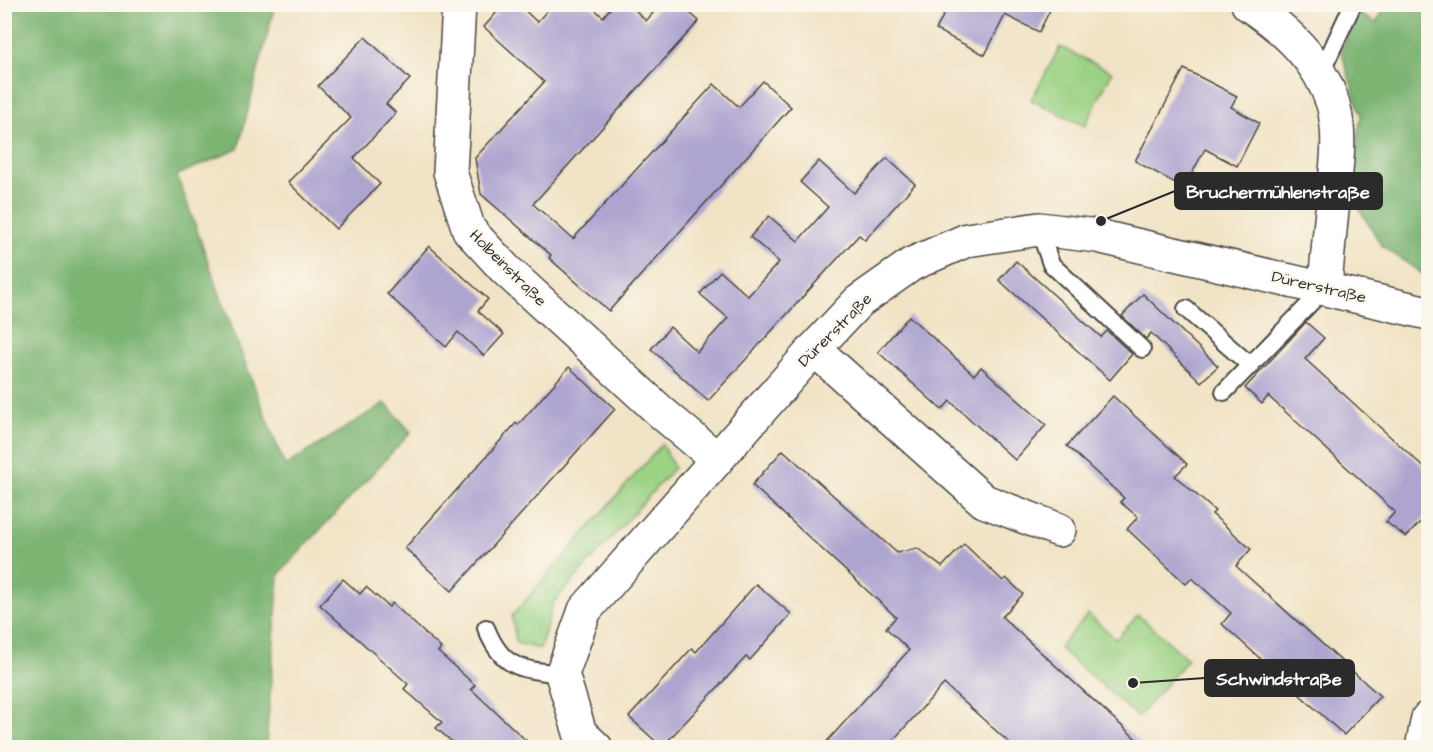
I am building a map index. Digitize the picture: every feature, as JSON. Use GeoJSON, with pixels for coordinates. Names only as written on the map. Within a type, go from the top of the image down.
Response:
{"type":"FeatureCollection","features":[{"type":"Feature","properties":{"kind":"street","name":"Holbeinstraße"},"geometry":{"type":"LineString","coordinates":[[459,4],[450,172],[468,230],[505,269],[662,413],[717,459]]}},
{"type":"Feature","properties":{"kind":"street"},"geometry":{"type":"LineString","coordinates":[[1248,4],[1282,28],[1304,51],[1320,75],[1333,105],[1339,142],[1325,288]]}},
{"type":"Feature","properties":{"kind":"street","name":"Dürerstraße"},"geometry":{"type":"LineString","coordinates":[[562,674],[585,610],[814,349],[858,302],[912,264],[968,240],[1039,229],[1097,236],[1428,313]]}},
{"type":"Feature","properties":{"kind":"street"},"geometry":{"type":"LineString","coordinates":[[814,349],[984,501],[1059,530]]}},
{"type":"Feature","properties":{"kind":"street"},"geometry":{"type":"LineString","coordinates":[[562,674],[580,733],[596,747]]}},
{"type":"Feature","properties":{"kind":"street"},"geometry":{"type":"LineString","coordinates":[[1422,747],[1428,718]]}},
{"type":"Feature","properties":{"kind":"lane"},"geometry":{"type":"LineString","coordinates":[[1320,75],[1353,4]]}},
{"type":"Feature","properties":{"kind":"lane"},"geometry":{"type":"LineString","coordinates":[[1039,229],[1051,264],[1142,349]]}},
{"type":"Feature","properties":{"kind":"lane"},"geometry":{"type":"LineString","coordinates":[[1224,392],[1325,288]]}},
{"type":"Feature","properties":{"kind":"lane"},"geometry":{"type":"LineString","coordinates":[[1186,309],[1251,366]]}},
{"type":"Feature","properties":{"kind":"lane"},"geometry":{"type":"LineString","coordinates":[[486,628],[495,649],[511,663],[532,670],[562,674]]}},
{"type":"Feature","properties":{"kind":"green space"},"geometry":{"type":"Polygon","coordinates":[[[4,5],[275,5],[238,149],[177,175],[285,466],[385,403],[411,432],[279,574],[266,747],[5,747],[4,5]]]}},
{"type":"Feature","properties":{"kind":"green space"},"geometry":{"type":"Polygon","coordinates":[[[1386,5],[1428,5],[1428,276],[1382,246],[1359,209],[1353,163],[1361,116],[1341,51],[1358,13],[1376,23],[1386,5]]]}},
{"type":"Feature","properties":{"kind":"green space"},"geometry":{"type":"Polygon","coordinates":[[[1060,47],[1112,72],[1085,126],[1031,100],[1060,47]]]}},
{"type":"Feature","properties":{"kind":"green space"},"geometry":{"type":"Polygon","coordinates":[[[662,444],[674,468],[553,603],[540,649],[516,643],[512,616],[662,444]]]}},
{"type":"Feature","properties":{"kind":"green space"},"geometry":{"type":"Polygon","coordinates":[[[1088,614],[1116,639],[1138,615],[1188,659],[1138,717],[1059,648],[1088,614]]]}},
{"type":"Feature","properties":{"kind":"building"},"geometry":{"type":"Polygon","coordinates":[[[504,4],[518,4],[537,22],[553,4],[589,4],[603,17],[614,4],[629,4],[646,21],[661,4],[680,4],[699,21],[533,204],[573,239],[714,84],[739,107],[763,81],[791,107],[609,311],[549,258],[551,255],[481,194],[475,158],[544,82],[484,27],[504,4]]]}},
{"type":"Feature","properties":{"kind":"building"},"geometry":{"type":"Polygon","coordinates":[[[949,4],[1053,4],[1039,32],[1005,15],[985,55],[936,30],[949,4]]]}},
{"type":"Feature","properties":{"kind":"building"},"geometry":{"type":"Polygon","coordinates":[[[365,37],[410,79],[386,104],[396,113],[354,158],[380,184],[336,229],[288,182],[351,118],[318,86],[365,37]]]}},
{"type":"Feature","properties":{"kind":"building"},"geometry":{"type":"Polygon","coordinates":[[[1184,69],[1237,96],[1231,107],[1259,123],[1237,166],[1205,149],[1184,188],[1135,161],[1184,69]]]}},
{"type":"Feature","properties":{"kind":"building"},"geometry":{"type":"Polygon","coordinates":[[[887,158],[915,184],[865,240],[859,235],[708,401],[651,349],[670,327],[697,352],[728,318],[700,294],[720,271],[748,296],[779,262],[750,237],[769,216],[798,241],[828,207],[800,182],[819,161],[854,193],[887,158]]]}},
{"type":"Feature","properties":{"kind":"building"},"geometry":{"type":"Polygon","coordinates":[[[429,246],[488,299],[478,311],[504,334],[484,356],[458,332],[446,347],[387,294],[429,246]]]}},
{"type":"Feature","properties":{"kind":"building"},"geometry":{"type":"Polygon","coordinates":[[[1016,261],[1101,337],[1107,331],[1132,354],[1110,380],[999,280],[1016,261]]]}},
{"type":"Feature","properties":{"kind":"building"},"geometry":{"type":"Polygon","coordinates":[[[1143,294],[1218,366],[1201,382],[1151,333],[1146,339],[1122,316],[1143,294]]]}},
{"type":"Feature","properties":{"kind":"building"},"geometry":{"type":"Polygon","coordinates":[[[909,316],[974,375],[981,367],[1046,425],[1015,460],[950,401],[942,410],[878,352],[909,316]]]}},
{"type":"Feature","properties":{"kind":"building"},"geometry":{"type":"Polygon","coordinates":[[[1306,322],[1324,338],[1305,359],[1428,471],[1425,481],[1428,514],[1406,537],[1386,522],[1395,512],[1364,483],[1268,396],[1262,404],[1245,388],[1306,322]]]}},
{"type":"Feature","properties":{"kind":"building"},"geometry":{"type":"Polygon","coordinates":[[[569,367],[615,409],[452,591],[405,548],[569,367]]]}},
{"type":"Feature","properties":{"kind":"building"},"geometry":{"type":"Polygon","coordinates":[[[1113,396],[1187,464],[1175,476],[1215,511],[1212,514],[1251,549],[1236,566],[1380,696],[1344,735],[1222,624],[1231,613],[1192,578],[1186,584],[1127,529],[1138,517],[1120,502],[1124,498],[1067,446],[1113,396]]]}},
{"type":"Feature","properties":{"kind":"building"},"geometry":{"type":"Polygon","coordinates":[[[783,450],[897,553],[917,548],[942,567],[964,544],[1003,581],[1006,578],[1023,594],[1002,617],[1145,747],[1014,747],[944,684],[887,747],[822,747],[909,650],[886,628],[896,617],[752,485],[783,450]]]}},
{"type":"Feature","properties":{"kind":"building"},"geometry":{"type":"Polygon","coordinates":[[[343,579],[360,594],[366,587],[389,607],[392,603],[441,648],[438,652],[475,685],[471,689],[533,747],[458,747],[436,728],[442,722],[404,689],[408,684],[320,605],[343,579]]]}},
{"type":"Feature","properties":{"kind":"building"},"geometry":{"type":"Polygon","coordinates":[[[756,584],[791,614],[750,660],[746,657],[662,747],[629,717],[692,648],[696,652],[756,584]]]}},
{"type":"Feature","properties":{"kind":"place","name":"Bruchermühlenstraße"},"geometry":{"type":"Point","coordinates":[1101,221]}},
{"type":"Feature","properties":{"kind":"place","name":"Schwindstraße"},"geometry":{"type":"Point","coordinates":[1133,683]}}]}
